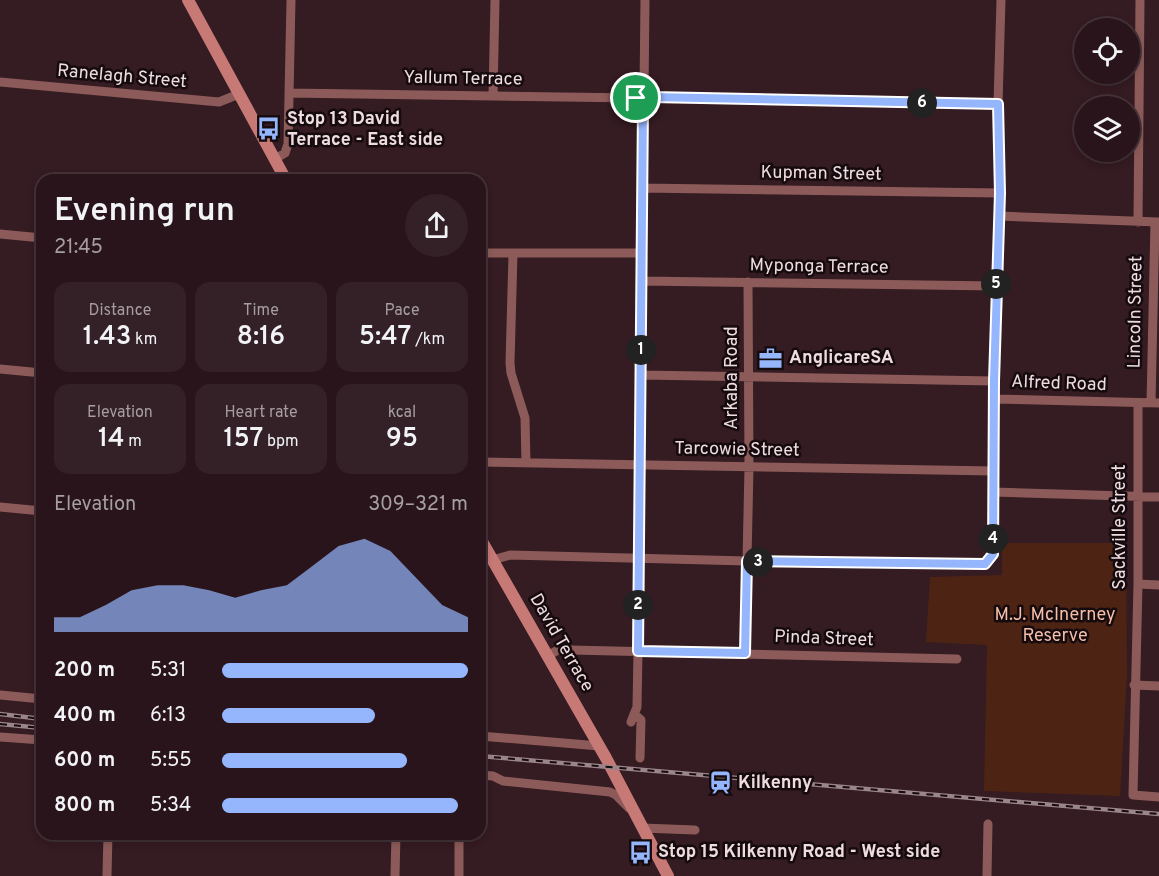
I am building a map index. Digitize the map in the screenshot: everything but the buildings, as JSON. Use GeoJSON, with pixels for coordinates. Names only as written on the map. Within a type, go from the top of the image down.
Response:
{"type":"FeatureCollection","features":[{"type":"Feature","properties":{"kind":"main road"},"geometry":{"type":"LineString","coordinates":[[188,0],[283,174]]}},
{"type":"Feature","properties":{"kind":"main road","name":"David Terrace"},"geometry":{"type":"LineString","coordinates":[[486,551],[599,746],[668,876]]}},
{"type":"Feature","properties":{"kind":"street"},"geometry":{"type":"LineString","coordinates":[[275,159],[287,149],[291,0]]}},
{"type":"Feature","properties":{"kind":"street"},"geometry":{"type":"LineString","coordinates":[[493,96],[495,0]]}},
{"type":"Feature","properties":{"kind":"street"},"geometry":{"type":"LineString","coordinates":[[640,102],[649,103],[645,0]]}},
{"type":"Feature","properties":{"kind":"street"},"geometry":{"type":"LineString","coordinates":[[492,560],[510,555],[985,564],[990,560],[993,554],[1001,0]]}},
{"type":"Feature","properties":{"kind":"street"},"geometry":{"type":"LineString","coordinates":[[1138,222],[1140,0]]}},
{"type":"Feature","properties":{"kind":"street","name":"Ranelagh Street"},"geometry":{"type":"LineString","coordinates":[[0,82],[219,102],[239,94]]}},
{"type":"Feature","properties":{"kind":"street"},"geometry":{"type":"LineString","coordinates":[[640,758],[641,720],[633,718],[636,707],[638,651],[642,281],[640,92],[998,104]]}},
{"type":"Feature","properties":{"kind":"street","name":"Yallum Terrace"},"geometry":{"type":"LineString","coordinates":[[289,93],[493,96],[640,102]]}},
{"type":"Feature","properties":{"kind":"street","name":"Kupman Street"},"geometry":{"type":"LineString","coordinates":[[642,188],[1000,193]]}},
{"type":"Feature","properties":{"kind":"street"},"geometry":{"type":"LineString","coordinates":[[999,216],[1157,222]]}},
{"type":"Feature","properties":{"kind":"street","name":"Lincoln Street"},"geometry":{"type":"LineString","coordinates":[[1155,403],[1157,222]]}},
{"type":"Feature","properties":{"kind":"street"},"geometry":{"type":"LineString","coordinates":[[0,234],[36,237]]}},
{"type":"Feature","properties":{"kind":"street"},"geometry":{"type":"LineString","coordinates":[[486,253],[642,253]]}},
{"type":"Feature","properties":{"kind":"street"},"geometry":{"type":"LineString","coordinates":[[513,254],[510,363],[525,418],[526,463]]}},
{"type":"Feature","properties":{"kind":"street","name":"Myponga Terrace"},"geometry":{"type":"LineString","coordinates":[[642,281],[996,286]]}},
{"type":"Feature","properties":{"kind":"street","name":"Arkaba Road"},"geometry":{"type":"LineString","coordinates":[[745,653],[749,467],[748,282]]}},
{"type":"Feature","properties":{"kind":"street"},"geometry":{"type":"LineString","coordinates":[[0,369],[36,372]]}},
{"type":"Feature","properties":{"kind":"street"},"geometry":{"type":"LineString","coordinates":[[640,375],[994,381]]}},
{"type":"Feature","properties":{"kind":"street","name":"Alfred Road"},"geometry":{"type":"LineString","coordinates":[[994,399],[1155,403]]}},
{"type":"Feature","properties":{"kind":"street","name":"Sackville Street"},"geometry":{"type":"LineString","coordinates":[[1138,403],[1136,496],[1138,584],[1133,795],[1159,797]]}},
{"type":"Feature","properties":{"kind":"street","name":"Tarcowie Street"},"geometry":{"type":"LineString","coordinates":[[486,462],[993,471]]}},
{"type":"Feature","properties":{"kind":"street"},"geometry":{"type":"LineString","coordinates":[[993,492],[1159,497]]}},
{"type":"Feature","properties":{"kind":"street"},"geometry":{"type":"LineString","coordinates":[[0,507],[36,510]]}},
{"type":"Feature","properties":{"kind":"street"},"geometry":{"type":"LineString","coordinates":[[1138,584],[1159,585]]}},
{"type":"Feature","properties":{"kind":"street","name":"Pinda Street"},"geometry":{"type":"LineString","coordinates":[[547,656],[558,650],[957,659]]}},
{"type":"Feature","properties":{"kind":"street"},"geometry":{"type":"LineString","coordinates":[[1134,685],[1159,686]]}},
{"type":"Feature","properties":{"kind":"street"},"geometry":{"type":"LineString","coordinates":[[0,695],[36,698]]}},
{"type":"Feature","properties":{"kind":"street"},"geometry":{"type":"LineString","coordinates":[[0,737],[36,740]]}},
{"type":"Feature","properties":{"kind":"street"},"geometry":{"type":"LineString","coordinates":[[486,737],[599,746]]}},
{"type":"Feature","properties":{"kind":"street"},"geometry":{"type":"LineString","coordinates":[[486,775],[493,776],[503,782],[610,792],[616,795],[634,814]]}},
{"type":"Feature","properties":{"kind":"street"},"geometry":{"type":"LineString","coordinates":[[987,876],[988,824]]}},
{"type":"Feature","properties":{"kind":"street"},"geometry":{"type":"LineString","coordinates":[[642,828],[695,830]]}},
{"type":"Feature","properties":{"kind":"street"},"geometry":{"type":"LineString","coordinates":[[107,876],[108,840]]}},
{"type":"Feature","properties":{"kind":"street"},"geometry":{"type":"LineString","coordinates":[[395,876],[396,840]]}},
{"type":"Feature","properties":{"kind":"street"},"geometry":{"type":"LineString","coordinates":[[459,840],[459,876]]}},
{"type":"Feature","properties":{"kind":"green space","name":"M.J. McInerney Reserve"},"geometry":{"type":"Polygon","coordinates":[[[1002,543],[1126,543],[1127,676],[1120,796],[984,791],[987,645],[926,642],[930,577],[1002,575],[1002,543]]]}},
{"type":"Feature","properties":{"kind":"railway"},"geometry":{"type":"LineString","coordinates":[[0,714],[36,718]]}},
{"type":"Feature","properties":{"kind":"railway"},"geometry":{"type":"LineString","coordinates":[[0,724],[36,727]]}},
{"type":"Feature","properties":{"kind":"railway"},"geometry":{"type":"LineString","coordinates":[[486,757],[1159,814]]}},
{"type":"Feature","properties":{"kind":"place","name":"Stop 13 David Terrace - East side"},"geometry":{"type":"Point","coordinates":[269,129]}},
{"type":"Feature","properties":{"kind":"place","name":"AnglicareSA"},"geometry":{"type":"Point","coordinates":[771,358]}},
{"type":"Feature","properties":{"kind":"place","name":"Kilkenny"},"geometry":{"type":"Point","coordinates":[720,783]}},
{"type":"Feature","properties":{"kind":"place","name":"Stop 15 Kilkenny Road - West side"},"geometry":{"type":"Point","coordinates":[640,852]}},
{"type":"Feature","properties":{"kind":"route"},"geometry":{"type":"LineString","coordinates":[[644,90],[649,92],[651,97],[998,104],[1000,193],[994,381],[993,554],[985,564],[747,561],[745,653],[638,651],[643,105],[638,103],[636,98],[644,90]]}}]}
